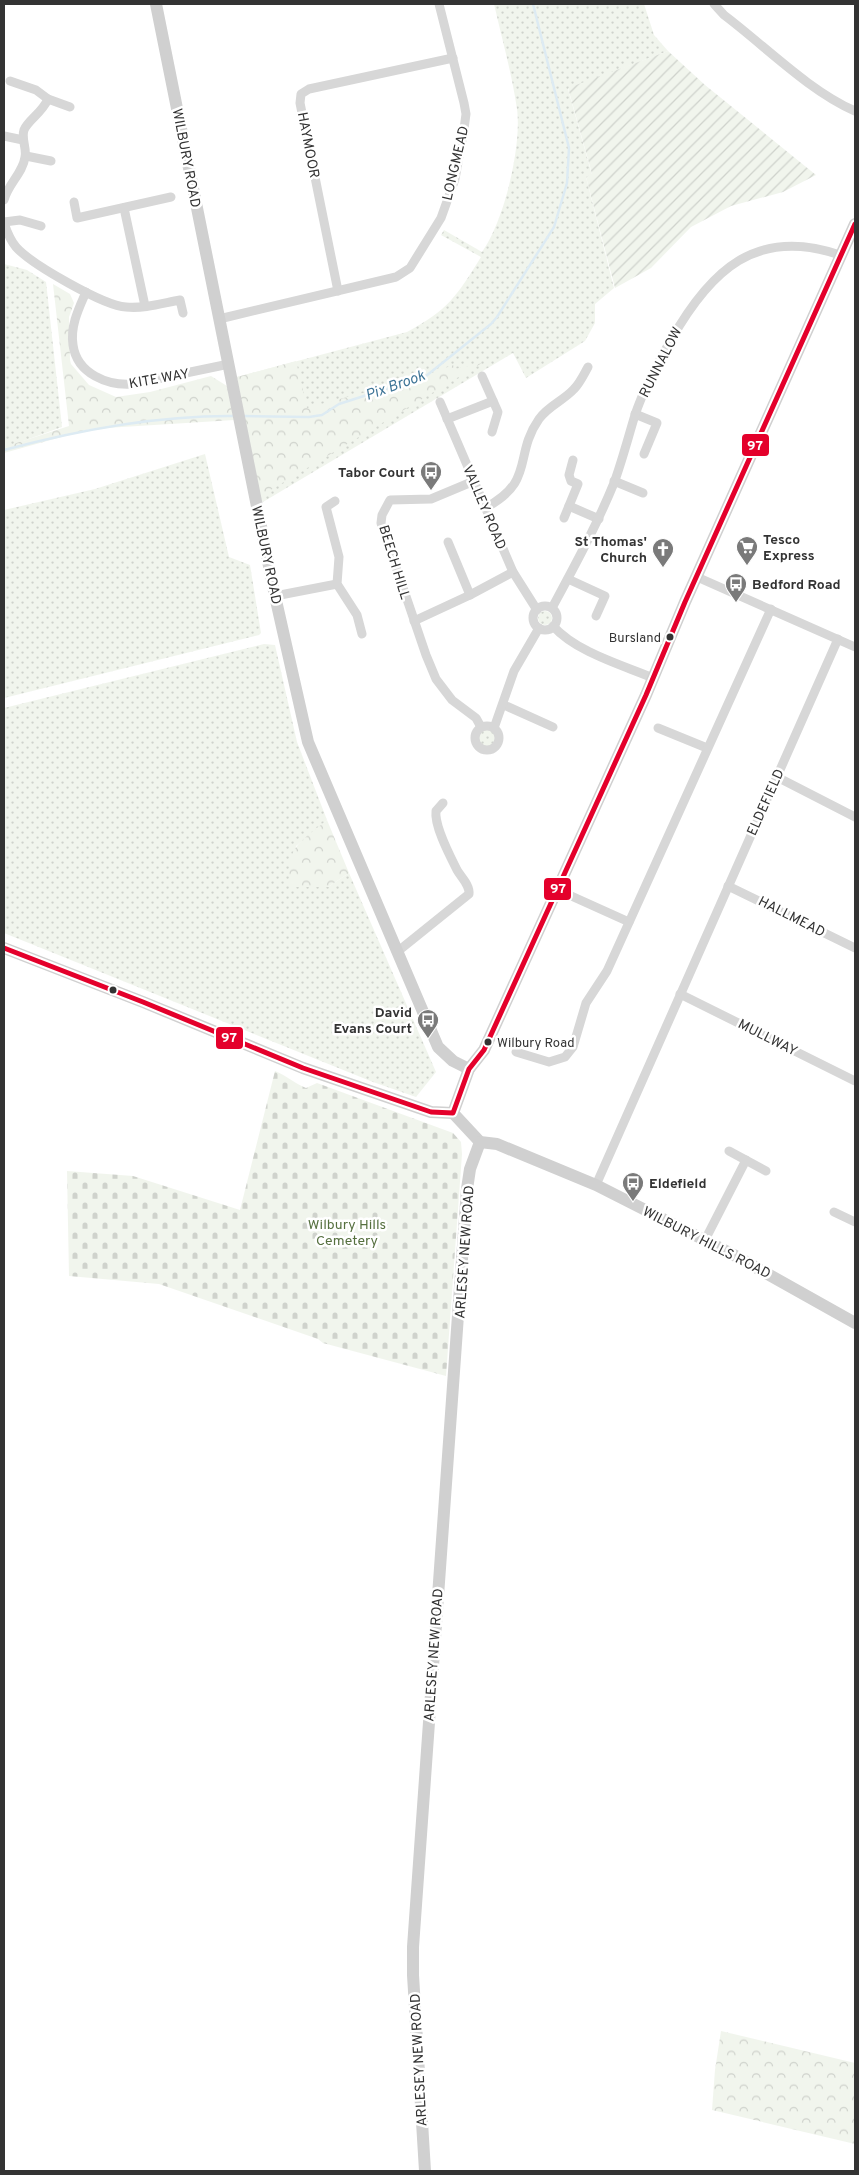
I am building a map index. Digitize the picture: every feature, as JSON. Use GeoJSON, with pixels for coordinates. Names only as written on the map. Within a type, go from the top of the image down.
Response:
{"type":"FeatureCollection","features":[{"type":"Feature","properties":{"kind":"street","name":"WILBURY ROAD"},"geometry":{"type":"LineString","coordinates":[[156,4],[275,596],[308,742],[438,1047],[453,1060],[469,1069]]}},
{"type":"Feature","properties":{"kind":"street","name":"LONGMEAD"},"geometry":{"type":"LineString","coordinates":[[219,319],[396,277],[406,272],[418,257],[441,218],[455,179],[466,120],[464,103],[439,4]]}},
{"type":"Feature","properties":{"kind":"street"},"geometry":{"type":"LineString","coordinates":[[714,4],[829,97],[855,111]]}},
{"type":"Feature","properties":{"kind":"street","name":"HAYMOOR"},"geometry":{"type":"LineString","coordinates":[[338,291],[300,103],[301,94],[309,88],[452,58]]}},
{"type":"Feature","properties":{"kind":"street"},"geometry":{"type":"LineString","coordinates":[[10,81],[36,90],[48,99],[70,107]]}},
{"type":"Feature","properties":{"kind":"street"},"geometry":{"type":"LineString","coordinates":[[4,200],[26,156],[23,140],[25,128],[42,110],[48,99]]}},
{"type":"Feature","properties":{"kind":"street"},"geometry":{"type":"LineString","coordinates":[[4,136],[23,140]]}},
{"type":"Feature","properties":{"kind":"street"},"geometry":{"type":"LineString","coordinates":[[26,156],[52,161]]}},
{"type":"Feature","properties":{"kind":"street"},"geometry":{"type":"LineString","coordinates":[[74,202],[78,218],[171,197]]}},
{"type":"Feature","properties":{"kind":"street"},"geometry":{"type":"LineString","coordinates":[[124,208],[145,306]]}},
{"type":"Feature","properties":{"kind":"street"},"geometry":{"type":"LineString","coordinates":[[41,226],[20,220],[4,223],[7,232],[20,250],[43,267],[86,292],[118,306],[132,308],[180,300],[182,313]]}},
{"type":"Feature","properties":{"kind":"street"},"geometry":{"type":"LineString","coordinates":[[453,1113],[469,1069],[484,1050],[558,890],[855,224]]}},
{"type":"Feature","properties":{"kind":"street","name":"RUNNALOW"},"geometry":{"type":"LineString","coordinates":[[552,608],[599,519],[614,481],[635,414],[651,375],[691,305],[722,272],[742,259],[779,246],[819,248],[840,255]]}},
{"type":"Feature","properties":{"kind":"street","name":"KITE WAY"},"geometry":{"type":"LineString","coordinates":[[86,292],[74,322],[73,345],[85,368],[100,380],[122,385],[133,384],[229,364]]}},
{"type":"Feature","properties":{"kind":"street"},"geometry":{"type":"LineString","coordinates":[[485,508],[508,493],[516,484],[536,424],[544,413],[574,390],[588,367]]}},
{"type":"Feature","properties":{"kind":"street"},"geometry":{"type":"LineString","coordinates":[[482,376],[498,412],[492,432]]}},
{"type":"Feature","properties":{"kind":"street"},"geometry":{"type":"LineString","coordinates":[[447,419],[493,401]]}},
{"type":"Feature","properties":{"kind":"street","name":"VALLEY ROAD"},"geometry":{"type":"LineString","coordinates":[[440,402],[513,572],[537,610]]}},
{"type":"Feature","properties":{"kind":"street"},"geometry":{"type":"LineString","coordinates":[[635,414],[657,423],[644,454]]}},
{"type":"Feature","properties":{"kind":"street"},"geometry":{"type":"LineString","coordinates":[[564,518],[578,484],[571,481],[569,475],[573,460]]}},
{"type":"Feature","properties":{"kind":"street","name":"BEECH HILL"},"geometry":{"type":"LineString","coordinates":[[474,481],[431,498],[390,500],[385,506],[381,523],[431,669],[441,687],[459,706],[476,718],[481,727]]}},
{"type":"Feature","properties":{"kind":"street"},"geometry":{"type":"LineString","coordinates":[[614,481],[643,493]]}},
{"type":"Feature","properties":{"kind":"street"},"geometry":{"type":"LineString","coordinates":[[335,501],[326,507],[339,557],[338,584],[357,615],[362,634]]}},
{"type":"Feature","properties":{"kind":"street"},"geometry":{"type":"LineString","coordinates":[[570,506],[599,519]]}},
{"type":"Feature","properties":{"kind":"street"},"geometry":{"type":"LineString","coordinates":[[448,542],[470,595]]}},
{"type":"Feature","properties":{"kind":"street"},"geometry":{"type":"LineString","coordinates":[[414,621],[470,595],[513,572]]}},
{"type":"Feature","properties":{"kind":"street"},"geometry":{"type":"LineString","coordinates":[[697,577],[855,647]]}},
{"type":"Feature","properties":{"kind":"street"},"geometry":{"type":"LineString","coordinates":[[568,579],[605,596],[596,616]]}},
{"type":"Feature","properties":{"kind":"street"},"geometry":{"type":"LineString","coordinates":[[275,596],[338,584]]}},
{"type":"Feature","properties":{"kind":"street"},"geometry":{"type":"LineString","coordinates":[[544,606],[552,608],[557,617],[554,626],[547,630],[539,628],[534,620],[537,610],[544,606]]}},
{"type":"Feature","properties":{"kind":"street"},"geometry":{"type":"LineString","coordinates":[[516,1052],[537,1060],[549,1062],[565,1057],[570,1053],[586,1003],[607,971],[771,609]]}},
{"type":"Feature","properties":{"kind":"street"},"geometry":{"type":"LineString","coordinates":[[554,626],[560,634],[574,643],[653,678]]}},
{"type":"Feature","properties":{"kind":"street"},"geometry":{"type":"LineString","coordinates":[[494,728],[504,705],[514,671],[539,628]]}},
{"type":"Feature","properties":{"kind":"street","name":"ELDEFIELD"},"geometry":{"type":"LineString","coordinates":[[596,1185],[838,639]]}},
{"type":"Feature","properties":{"kind":"street"},"geometry":{"type":"LineString","coordinates":[[504,705],[553,727]]}},
{"type":"Feature","properties":{"kind":"street"},"geometry":{"type":"LineString","coordinates":[[481,727],[494,728],[499,734],[499,742],[488,750],[481,749],[475,740],[476,732],[481,727]]}},
{"type":"Feature","properties":{"kind":"street"},"geometry":{"type":"LineString","coordinates":[[658,728],[707,748]]}},
{"type":"Feature","properties":{"kind":"street"},"geometry":{"type":"LineString","coordinates":[[776,777],[855,817]]}},
{"type":"Feature","properties":{"kind":"street"},"geometry":{"type":"LineString","coordinates":[[397,952],[469,894],[469,888],[457,870],[437,821],[436,811],[443,803]]}},
{"type":"Feature","properties":{"kind":"street","name":"HALLMEAD"},"geometry":{"type":"LineString","coordinates":[[728,886],[855,948]]}},
{"type":"Feature","properties":{"kind":"street"},"geometry":{"type":"LineString","coordinates":[[558,890],[629,922]]}},
{"type":"Feature","properties":{"kind":"street"},"geometry":{"type":"LineString","coordinates":[[4,948],[143,1002],[303,1068],[431,1112],[453,1113],[480,1142]]}},
{"type":"Feature","properties":{"kind":"street","name":"MULLWAY"},"geometry":{"type":"LineString","coordinates":[[680,994],[855,1081]]}},
{"type":"Feature","properties":{"kind":"street","name":"WILBURY HILLS ROAD"},"geometry":{"type":"LineString","coordinates":[[480,1142],[496,1144],[596,1185],[705,1240],[855,1323]]}},
{"type":"Feature","properties":{"kind":"street","name":"ARLESEY NEW ROAD"},"geometry":{"type":"LineString","coordinates":[[425,2171],[413,1975],[413,1946],[467,1189],[470,1169],[480,1142]]}},
{"type":"Feature","properties":{"kind":"street"},"geometry":{"type":"LineString","coordinates":[[729,1151],[766,1171]]}},
{"type":"Feature","properties":{"kind":"street"},"geometry":{"type":"LineString","coordinates":[[705,1240],[746,1160]]}},
{"type":"Feature","properties":{"kind":"street"},"geometry":{"type":"LineString","coordinates":[[834,1212],[855,1222]]}},
{"type":"Feature","properties":{"kind":"green space"},"geometry":{"type":"Polygon","coordinates":[[[494,4],[644,4],[654,35],[668,51],[568,89],[592,175],[586,177],[614,288],[595,304],[595,323],[585,341],[526,378],[513,353],[263,502],[259,497],[237,377],[407,332],[442,309],[450,301],[481,257],[441,235],[444,230],[482,252],[490,239],[510,183],[518,125],[512,83],[494,4]]]}},
{"type":"Feature","properties":{"kind":"green space"},"geometry":{"type":"Polygon","coordinates":[[[668,51],[705,85],[816,175],[783,192],[731,206],[691,227],[651,268],[615,288],[586,177],[592,174],[568,88],[668,51]]]}},
{"type":"Feature","properties":{"kind":"green space"},"geometry":{"type":"Polygon","coordinates":[[[4,264],[27,270],[46,282],[62,427],[4,448],[4,264]]]}},
{"type":"Feature","properties":{"kind":"green space"},"geometry":{"type":"Polygon","coordinates":[[[53,284],[70,294],[74,303],[69,317],[70,360],[71,364],[89,385],[116,397],[150,392],[211,376],[227,386],[234,420],[90,429],[4,453],[4,447],[69,426],[53,284]]]}},
{"type":"Feature","properties":{"kind":"green space"},"geometry":{"type":"Polygon","coordinates":[[[296,361],[307,408],[399,383],[453,365],[455,369],[482,363],[259,497],[237,377],[296,361]]]}},
{"type":"Feature","properties":{"kind":"green space"},"geometry":{"type":"Polygon","coordinates":[[[205,454],[229,557],[250,565],[261,633],[4,698],[4,510],[95,489],[205,454]]]}},
{"type":"Feature","properties":{"kind":"green space"},"geometry":{"type":"Polygon","coordinates":[[[542,611],[548,611],[552,618],[548,625],[542,625],[538,621],[538,615],[542,611]]]}},
{"type":"Feature","properties":{"kind":"green space"},"geometry":{"type":"Polygon","coordinates":[[[264,644],[275,645],[297,742],[327,820],[296,846],[290,887],[328,887],[349,873],[436,1072],[416,1097],[373,1082],[4,933],[4,708],[264,644]]]}},
{"type":"Feature","properties":{"kind":"green space"},"geometry":{"type":"Polygon","coordinates":[[[482,729],[490,729],[495,734],[493,745],[482,747],[477,742],[477,734],[482,729]]]}},
{"type":"Feature","properties":{"kind":"green space"},"geometry":{"type":"Polygon","coordinates":[[[327,820],[349,873],[328,887],[290,887],[289,873],[292,854],[301,841],[327,820]]]}},
{"type":"Feature","properties":{"kind":"green space","name":"Wilbury Hills Cemetery"},"geometry":{"type":"Polygon","coordinates":[[[275,1071],[306,1088],[317,1083],[453,1133],[461,1142],[462,1154],[446,1376],[323,1343],[318,1339],[159,1284],[69,1276],[67,1171],[133,1176],[240,1210],[275,1071]]]}},
{"type":"Feature","properties":{"kind":"green space"},"geometry":{"type":"Polygon","coordinates":[[[721,2031],[855,2063],[855,2144],[712,2110],[715,2070],[721,2031]]]}},
{"type":"Feature","properties":{"kind":"waterway","name":"Pix Brook"},"geometry":{"type":"LineString","coordinates":[[244,416],[309,417],[322,415],[339,404],[426,376],[491,324],[497,317],[554,227],[567,183],[569,148],[533,4]]}},
{"type":"Feature","properties":{"kind":"waterway","name":"Pix Brook"},"geometry":{"type":"LineString","coordinates":[[4,450],[61,436],[119,425],[177,418],[236,416]]}},
{"type":"Feature","properties":{"kind":"transit line","name":"97"},"geometry":{"type":"LineString","coordinates":[[4,948],[143,1002],[303,1068],[431,1112],[453,1113],[469,1069],[484,1050],[646,695],[685,602],[855,224]]}},
{"type":"Feature","properties":{"kind":"place","name":"Tabor Court"},"geometry":{"type":"Point","coordinates":[431,491]}},
{"type":"Feature","properties":{"kind":"place","name":"Tesco Express"},"geometry":{"type":"Point","coordinates":[747,566]}},
{"type":"Feature","properties":{"kind":"place","name":"St Thomas' Church"},"geometry":{"type":"Point","coordinates":[663,568]}},
{"type":"Feature","properties":{"kind":"place","name":"Bedford Road"},"geometry":{"type":"Point","coordinates":[736,603]}},
{"type":"Feature","properties":{"kind":"place","name":"Bursland"},"geometry":{"type":"Point","coordinates":[670,637]}},
{"type":"Feature","properties":{"kind":"place","name":"David Evans Court"},"geometry":{"type":"Point","coordinates":[428,1039]}},
{"type":"Feature","properties":{"kind":"place","name":"Wilbury Road"},"geometry":{"type":"Point","coordinates":[488,1042]}},
{"type":"Feature","properties":{"kind":"place","name":"Eldefield"},"geometry":{"type":"Point","coordinates":[633,1202]}}]}
